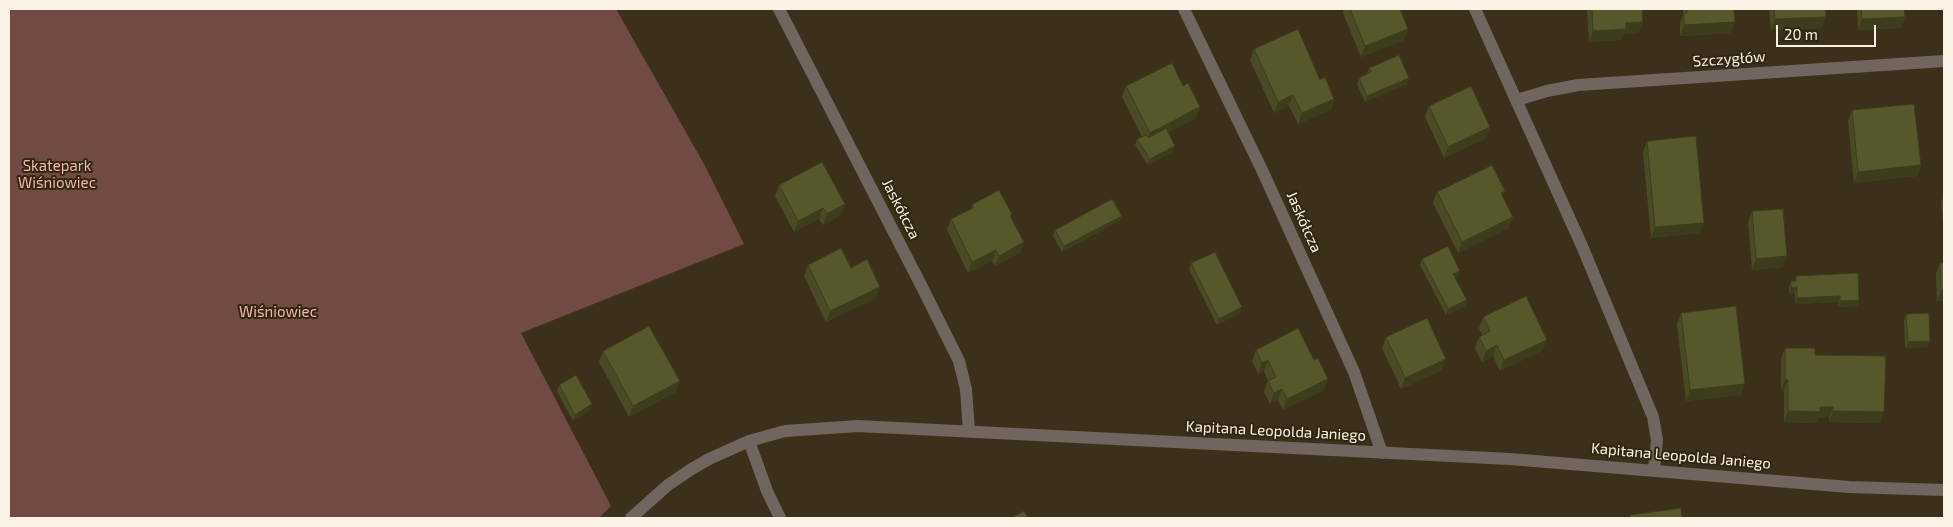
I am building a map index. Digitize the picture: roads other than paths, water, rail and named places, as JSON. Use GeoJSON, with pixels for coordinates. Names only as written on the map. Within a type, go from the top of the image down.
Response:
{"type":"FeatureCollection","features":[{"type":"Feature","properties":{"kind":"street","name":"Jaskółcza"},"geometry":{"type":"LineString","coordinates":[[779,9],[959,361],[966,389],[969,431]]}},
{"type":"Feature","properties":{"kind":"street","name":"Jaskółcza"},"geometry":{"type":"LineString","coordinates":[[1184,9],[1262,170],[1354,372],[1382,453]]}},
{"type":"Feature","properties":{"kind":"street"},"geometry":{"type":"LineString","coordinates":[[1475,9],[1582,246],[1653,417],[1657,440],[1654,470]]}},
{"type":"Feature","properties":{"kind":"street","name":"Szczygłów"},"geometry":{"type":"LineString","coordinates":[[1517,100],[1547,91],[1578,85],[1944,60]]}},
{"type":"Feature","properties":{"kind":"street","name":"Kapitana Leopolda Janiego"},"geometry":{"type":"LineString","coordinates":[[631,518],[668,485],[690,470],[749,441],[785,431],[884,426],[1510,459],[1849,487],[1944,490]]}},
{"type":"Feature","properties":{"kind":"street"},"geometry":{"type":"LineString","coordinates":[[749,441],[767,491],[780,518]]}},
{"type":"Feature","properties":{"kind":"park label","name":"Skatepark Wiśniowiec"},"geometry":{"type":"Point","coordinates":[57,174]}},
{"type":"Feature","properties":{"kind":"park label","name":"Wiśniowiec"},"geometry":{"type":"Point","coordinates":[278,312]}}]}
